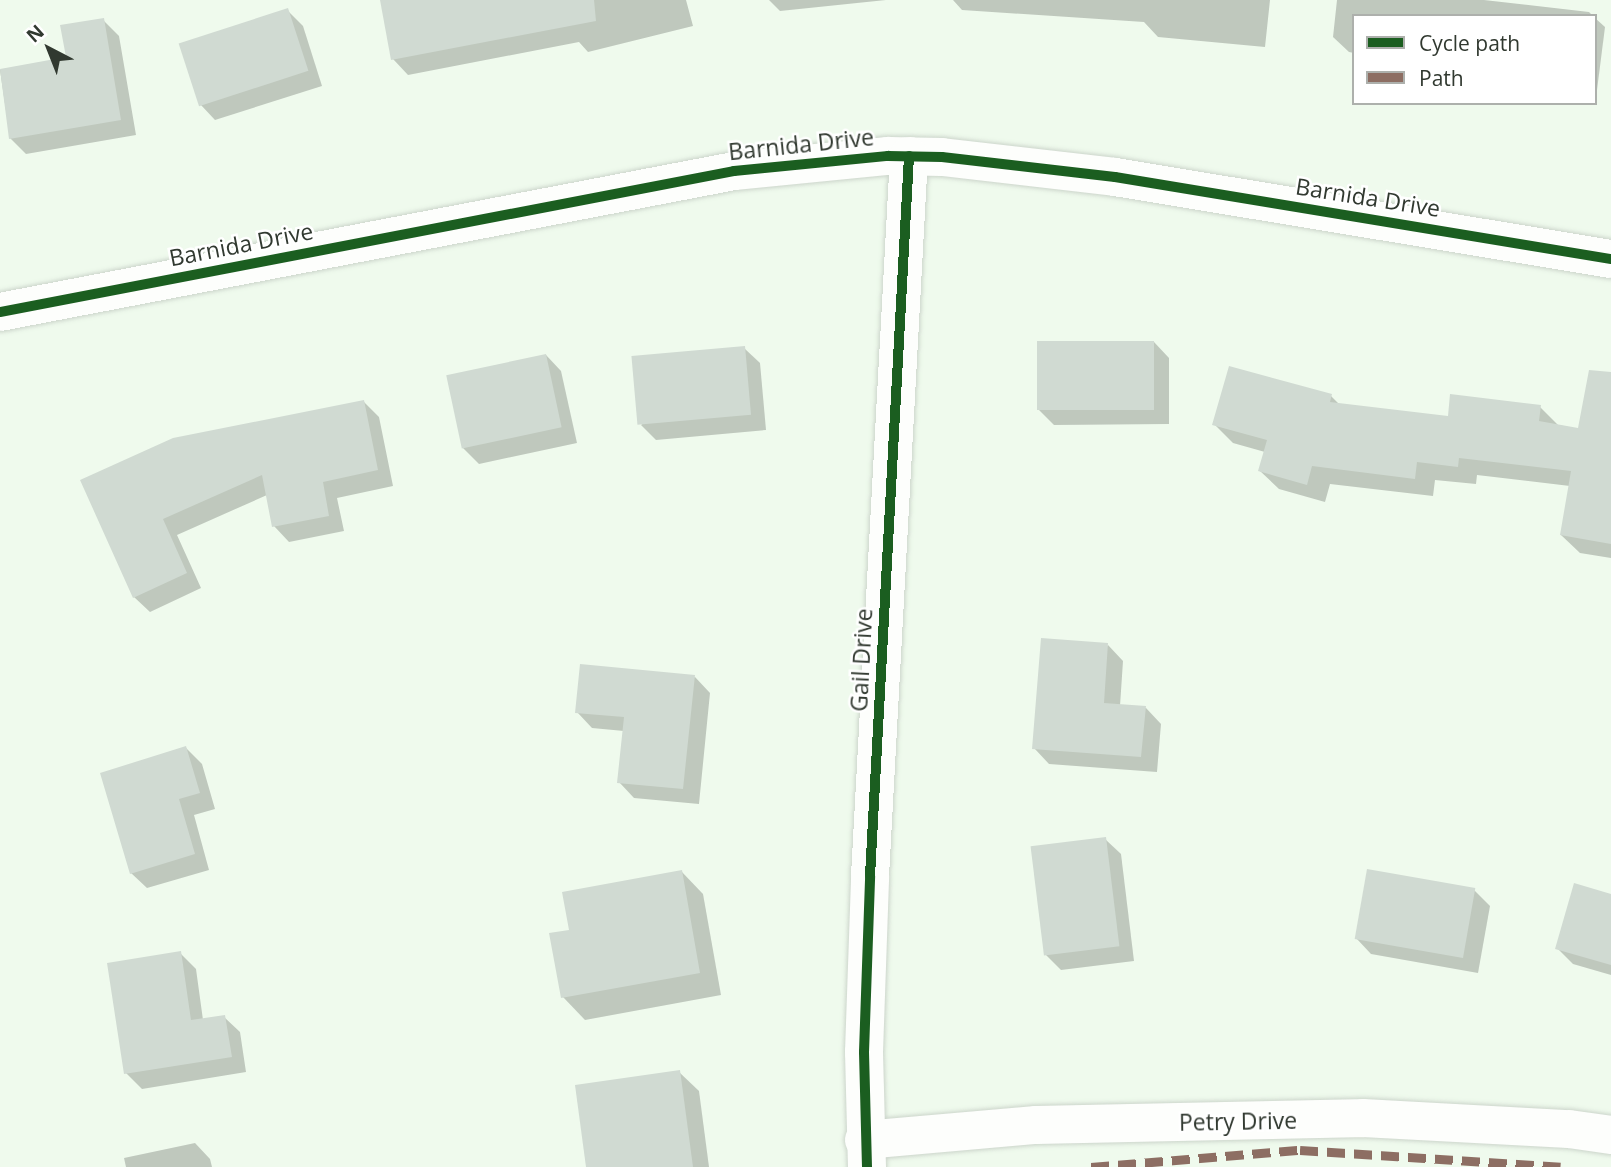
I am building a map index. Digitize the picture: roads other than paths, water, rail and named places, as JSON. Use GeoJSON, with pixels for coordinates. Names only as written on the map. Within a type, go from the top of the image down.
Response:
{"type":"FeatureCollection","features":[{"type":"Feature","properties":{"kind":"street","name":"Barnida Drive"},"geometry":{"type":"LineString","coordinates":[[0,312],[734,171],[888,156],[1115,177],[1611,258]]}},
{"type":"Feature","properties":{"kind":"street","name":"Gail Drive"},"geometry":{"type":"LineString","coordinates":[[865,1153],[870,876],[909,156]]}},
{"type":"Feature","properties":{"kind":"street","name":"Petry Drive"},"geometry":{"type":"LineString","coordinates":[[865,1153],[1036,1125],[1363,1118],[1569,1129],[1611,1135]]}}]}
